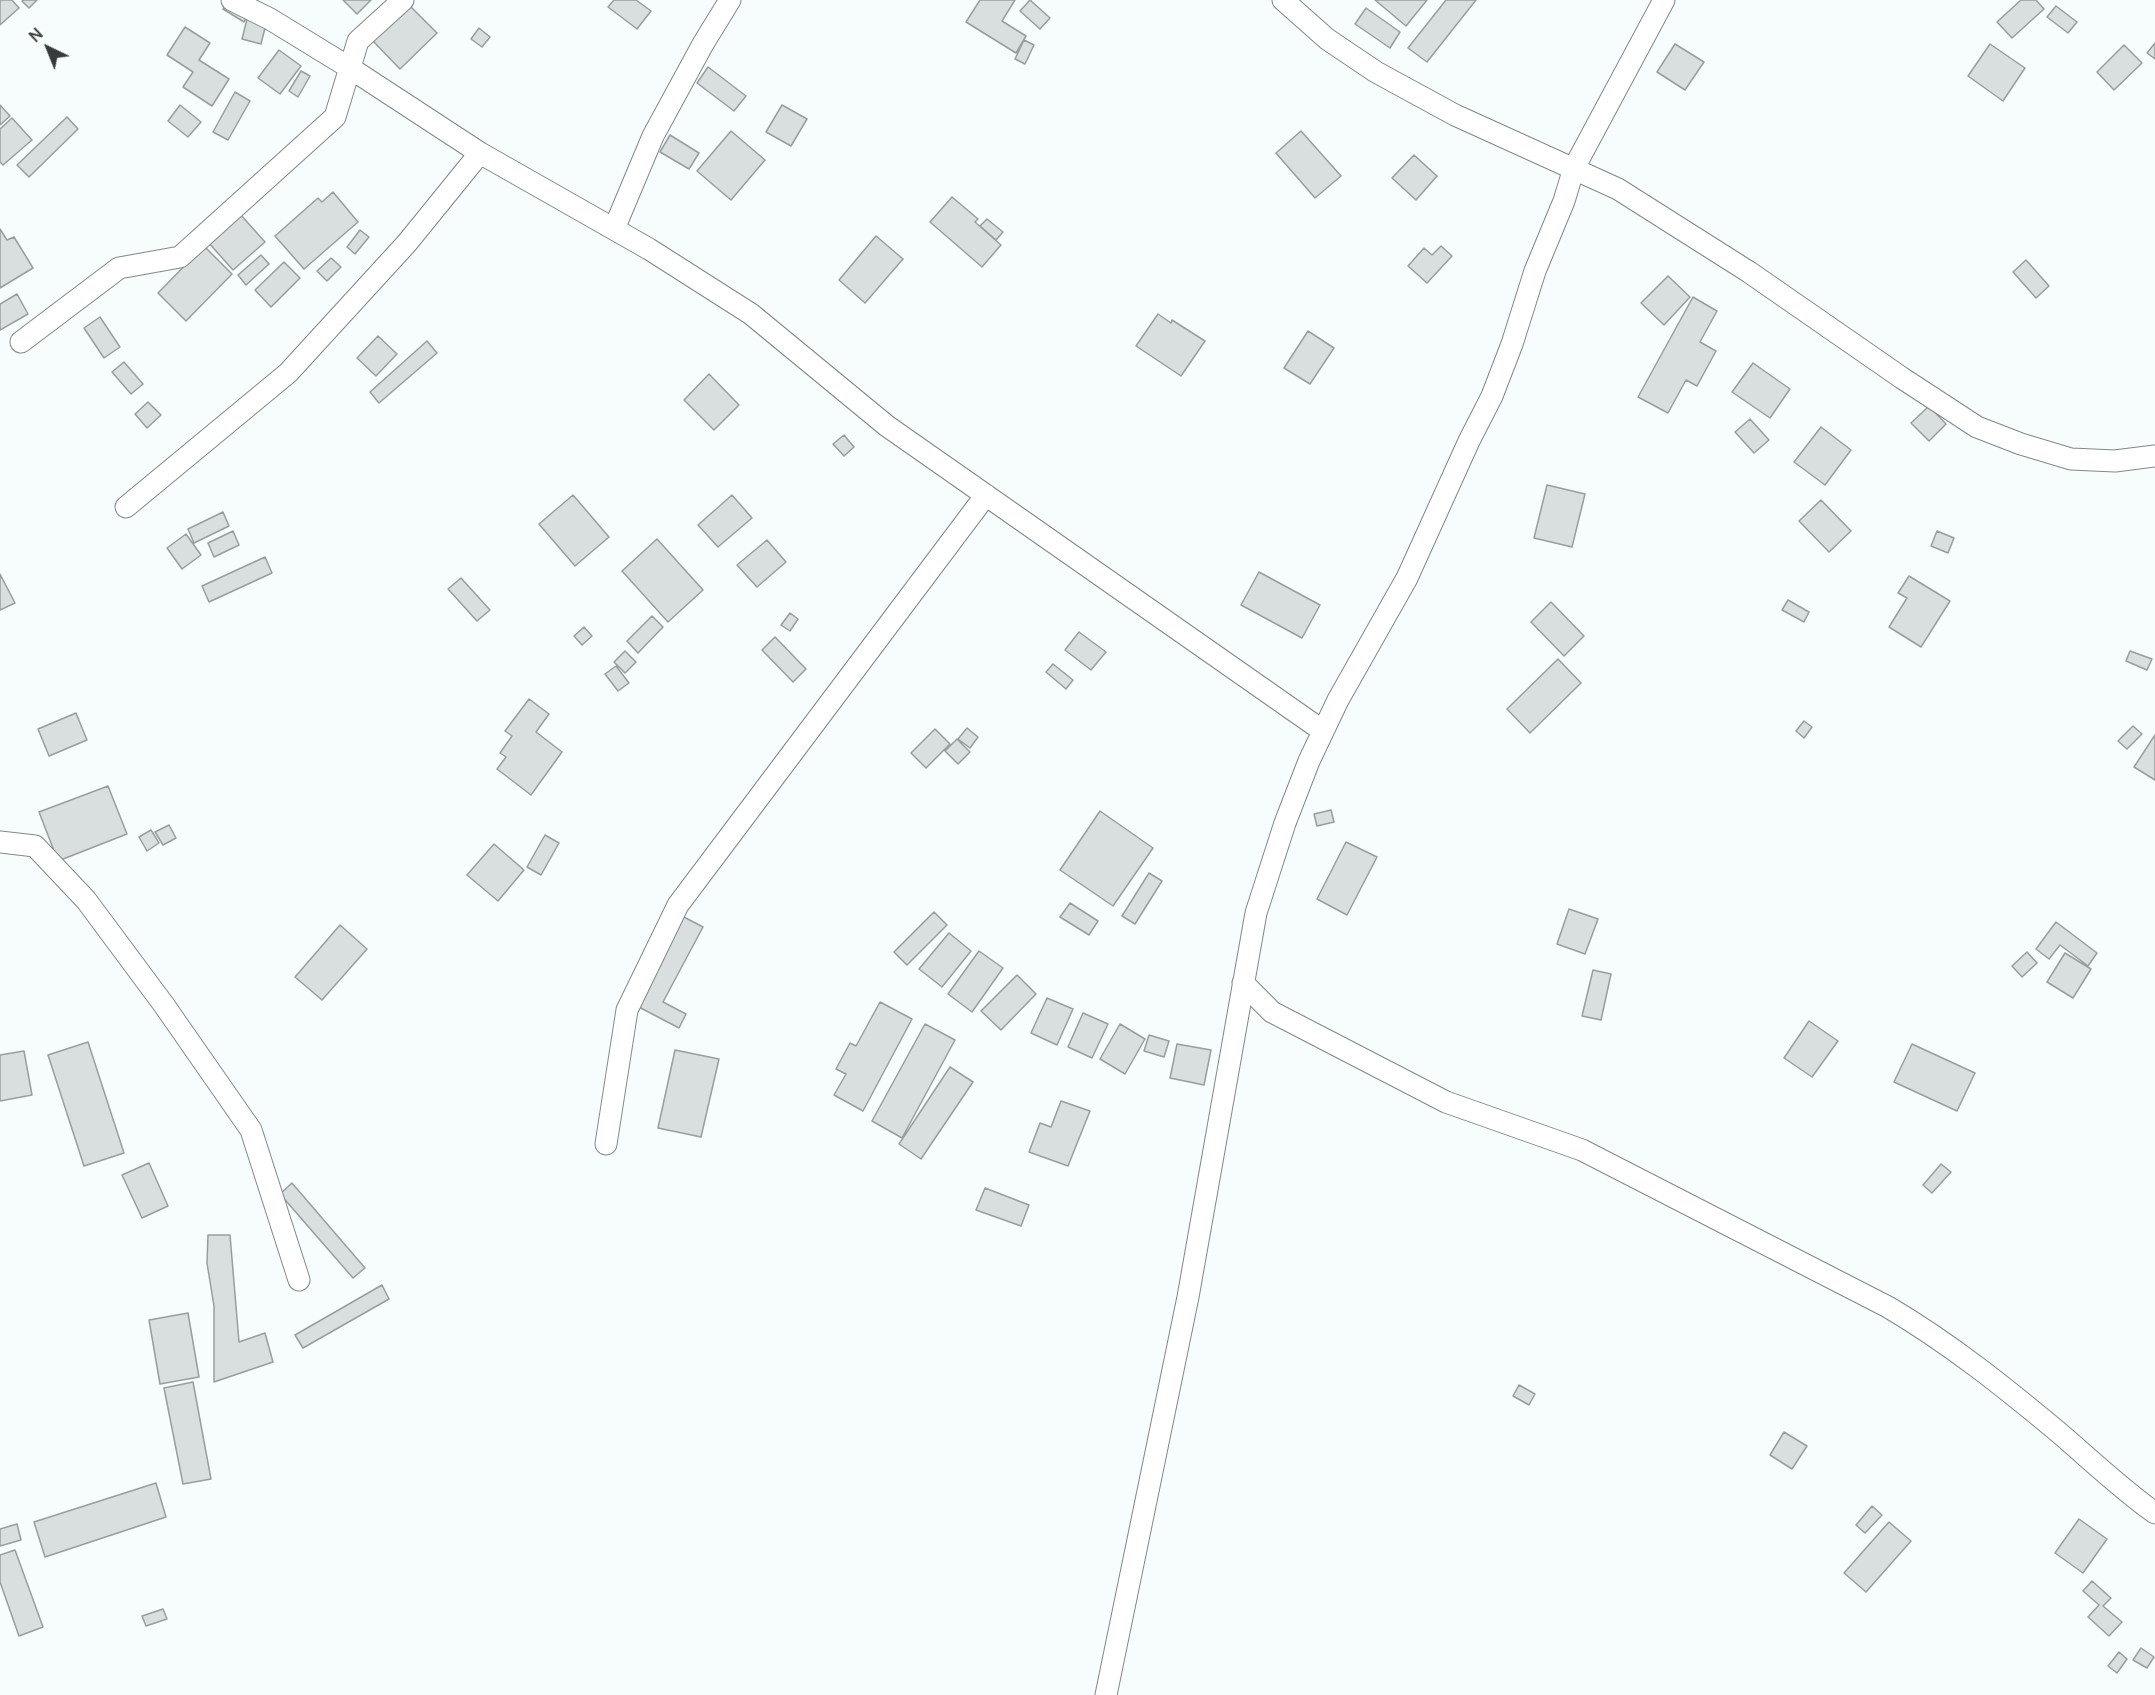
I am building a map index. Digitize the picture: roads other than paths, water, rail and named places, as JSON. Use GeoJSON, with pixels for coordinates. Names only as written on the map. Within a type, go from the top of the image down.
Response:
{"type":"FeatureCollection","features":[{"type":"Feature","properties":{"kind":"street"},"geometry":{"type":"LineString","coordinates":[[232,0],[270,19],[480,153],[649,249],[751,314],[887,426],[1323,730]]}},
{"type":"Feature","properties":{"kind":"street"},"geometry":{"type":"LineString","coordinates":[[21,342],[119,268],[180,257],[335,117],[358,41],[403,0]]}},
{"type":"Feature","properties":{"kind":"street"},"geometry":{"type":"LineString","coordinates":[[614,229],[653,136],[703,44],[730,0]]}},
{"type":"Feature","properties":{"kind":"street"},"geometry":{"type":"LineString","coordinates":[[1283,0],[1327,39],[1376,72],[1455,115],[1618,189],[1749,272],[1977,427],[2020,444],[2071,459],[2115,461],[2155,456]]}},
{"type":"Feature","properties":{"kind":"street"},"geometry":{"type":"LineString","coordinates":[[1106,1695],[1188,1297],[1256,913],[1285,823],[1323,730],[1407,578],[1492,396],[1512,344],[1535,271],[1564,201],[1574,168],[1664,0]]}},
{"type":"Feature","properties":{"kind":"street"},"geometry":{"type":"LineString","coordinates":[[126,507],[288,373],[407,243],[480,153]]}},
{"type":"Feature","properties":{"kind":"street"},"geometry":{"type":"LineString","coordinates":[[606,1144],[627,1010],[678,905],[986,495]]}},
{"type":"Feature","properties":{"kind":"street"},"geometry":{"type":"LineString","coordinates":[[0,842],[34,846],[86,900],[252,1130],[299,1280]]}},
{"type":"Feature","properties":{"kind":"street"},"geometry":{"type":"LineString","coordinates":[[1244,983],[1272,1012],[1446,1102],[1582,1149],[1928,1330],[1968,1359],[2058,1432],[2129,1495],[2155,1514]]}}]}
